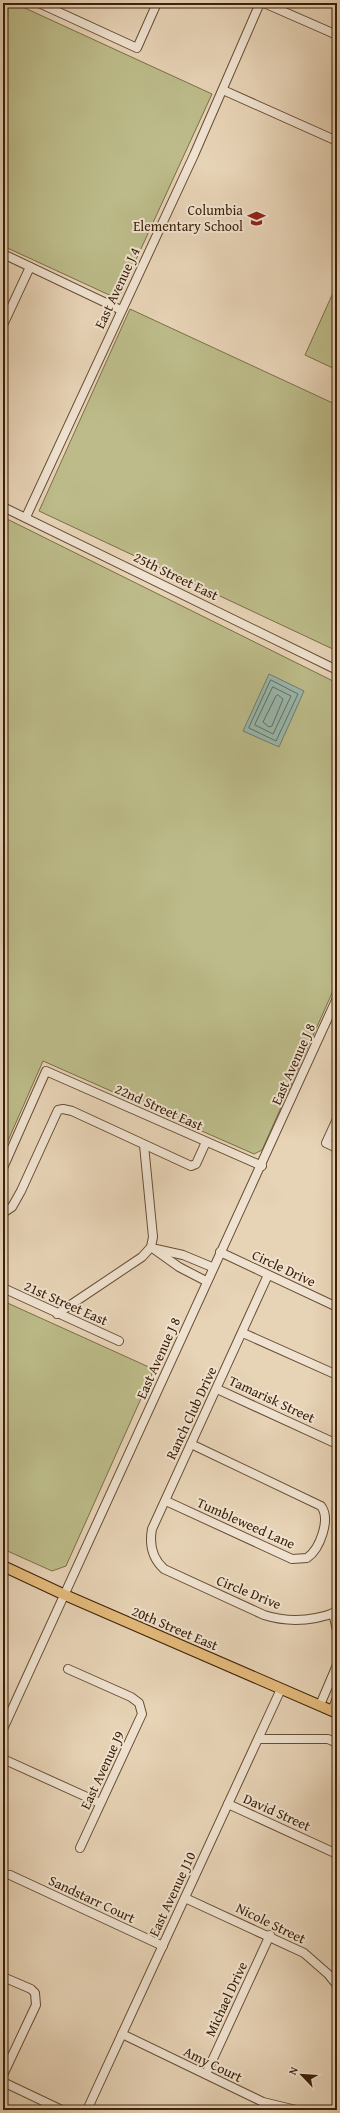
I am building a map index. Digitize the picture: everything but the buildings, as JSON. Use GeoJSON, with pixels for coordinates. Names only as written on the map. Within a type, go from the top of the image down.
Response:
{"type":"FeatureCollection","features":[{"type":"Feature","properties":{"kind":"main road","name":"20th Street East"},"geometry":{"type":"LineString","coordinates":[[3,1566],[66,1596],[334,1712]]}},
{"type":"Feature","properties":{"kind":"street"},"geometry":{"type":"LineString","coordinates":[[39,3],[137,48],[157,3]]}},
{"type":"Feature","properties":{"kind":"street","name":"East Avenue J 4"},"geometry":{"type":"LineString","coordinates":[[26,517],[223,90],[260,3]]}},
{"type":"Feature","properties":{"kind":"street"},"geometry":{"type":"LineString","coordinates":[[264,3],[337,35]]}},
{"type":"Feature","properties":{"kind":"street"},"geometry":{"type":"LineString","coordinates":[[223,90],[337,141]]}},
{"type":"Feature","properties":{"kind":"street"},"geometry":{"type":"LineString","coordinates":[[3,254],[121,310]]}},
{"type":"Feature","properties":{"kind":"street"},"geometry":{"type":"LineString","coordinates":[[3,325],[30,267]]}},
{"type":"Feature","properties":{"kind":"street","name":"25th Street East"},"geometry":{"type":"LineString","coordinates":[[3,507],[337,670]]}},
{"type":"Feature","properties":{"kind":"street","name":"East Avenue J 8"},"geometry":{"type":"LineString","coordinates":[[3,1729],[66,1596],[212,1267],[262,1166],[337,998]]}},
{"type":"Feature","properties":{"kind":"street","name":"22nd Street East"},"geometry":{"type":"LineString","coordinates":[[3,1168],[46,1072],[262,1166]]}},
{"type":"Feature","properties":{"kind":"street"},"geometry":{"type":"LineString","coordinates":[[3,1213],[12,1207],[21,1191],[58,1110],[63,1109],[72,1111],[191,1166],[196,1164],[206,1142]]}},
{"type":"Feature","properties":{"kind":"street"},"geometry":{"type":"LineString","coordinates":[[337,1119],[326,1143],[337,1148]]}},
{"type":"Feature","properties":{"kind":"street"},"geometry":{"type":"LineString","coordinates":[[56,1314],[142,1257],[151,1247],[153,1237],[144,1145]]}},
{"type":"Feature","properties":{"kind":"street"},"geometry":{"type":"LineString","coordinates":[[151,1247],[184,1255],[212,1267]]}},
{"type":"Feature","properties":{"kind":"street"},"geometry":{"type":"LineString","coordinates":[[151,1247],[179,1267],[206,1281]]}},
{"type":"Feature","properties":{"kind":"street","name":"Circle Drive"},"geometry":{"type":"LineString","coordinates":[[220,1252],[337,1307]]}},
{"type":"Feature","properties":{"kind":"street","name":"Ranch Club Drive"},"geometry":{"type":"LineString","coordinates":[[158,1563],[153,1555],[150,1538],[152,1529],[268,1275]]}},
{"type":"Feature","properties":{"kind":"street","name":"21st Street East"},"geometry":{"type":"LineString","coordinates":[[3,1288],[56,1314],[119,1341]]}},
{"type":"Feature","properties":{"kind":"street"},"geometry":{"type":"LineString","coordinates":[[242,1332],[337,1375]]}},
{"type":"Feature","properties":{"kind":"street","name":"Tamarisk Street"},"geometry":{"type":"LineString","coordinates":[[217,1388],[337,1444]]}},
{"type":"Feature","properties":{"kind":"street","name":"Tumbleweed Lane"},"geometry":{"type":"LineString","coordinates":[[166,1501],[292,1559],[299,1560],[306,1558],[315,1549],[326,1522],[325,1513],[321,1506],[192,1444]]}},
{"type":"Feature","properties":{"kind":"street","name":"Circle Drive"},"geometry":{"type":"LineString","coordinates":[[158,1563],[172,1573],[275,1619],[300,1620],[335,1613]]}},
{"type":"Feature","properties":{"kind":"street"},"geometry":{"type":"LineString","coordinates":[[335,1613],[337,1630]]}},
{"type":"Feature","properties":{"kind":"street"},"geometry":{"type":"LineString","coordinates":[[320,1705],[337,1665]]}},
{"type":"Feature","properties":{"kind":"street","name":"East Avenue J9"},"geometry":{"type":"LineString","coordinates":[[68,1669],[131,1697],[139,1703],[142,1714],[80,1848]]}},
{"type":"Feature","properties":{"kind":"street","name":"East Avenue J10"},"geometry":{"type":"LineString","coordinates":[[87,2110],[281,1689]]}},
{"type":"Feature","properties":{"kind":"street"},"geometry":{"type":"LineString","coordinates":[[334,1712],[337,1698]]}},
{"type":"Feature","properties":{"kind":"street"},"geometry":{"type":"LineString","coordinates":[[259,1739],[328,1739],[337,1743]]}},
{"type":"Feature","properties":{"kind":"street"},"geometry":{"type":"LineString","coordinates":[[3,1759],[100,1803]]}},
{"type":"Feature","properties":{"kind":"street","name":"David Street"},"geometry":{"type":"LineString","coordinates":[[228,1804],[337,1854]]}},
{"type":"Feature","properties":{"kind":"street","name":"Sandstarr Court"},"geometry":{"type":"LineString","coordinates":[[10,1875],[163,1946]]}},
{"type":"Feature","properties":{"kind":"street","name":"Nicole Street"},"geometry":{"type":"LineString","coordinates":[[185,1898],[270,1935],[304,1953],[328,1974],[337,1985]]}},
{"type":"Feature","properties":{"kind":"street","name":"Michael Drive"},"geometry":{"type":"LineString","coordinates":[[206,2074],[270,1935]]}},
{"type":"Feature","properties":{"kind":"street"},"geometry":{"type":"LineString","coordinates":[[3,1977],[31,1988],[35,1993],[36,2005],[3,2075]]}},
{"type":"Feature","properties":{"kind":"street","name":"Amy Court"},"geometry":{"type":"LineString","coordinates":[[122,2034],[263,2102],[296,2110]]}},
{"type":"Feature","properties":{"kind":"street"},"geometry":{"type":"LineString","coordinates":[[3,2082],[62,2110]]}},
{"type":"Feature","properties":{"kind":"shaded area"},"geometry":{"type":"Polygon","coordinates":[[[3,3],[14,3],[212,94],[118,299],[3,246],[3,3]]]}},
{"type":"Feature","properties":{"kind":"shaded area"},"geometry":{"type":"Polygon","coordinates":[[[337,284],[337,370],[305,355],[337,284]]]}},
{"type":"Feature","properties":{"kind":"shaded area"},"geometry":{"type":"Polygon","coordinates":[[[130,309],[337,405],[337,651],[39,511],[130,309]]]}},
{"type":"Feature","properties":{"kind":"shaded area"},"geometry":{"type":"Polygon","coordinates":[[[3,517],[337,683],[337,982],[262,1150],[254,1154],[43,1061],[3,1152],[3,517]]]}},
{"type":"Feature","properties":{"kind":"shaded area"},"geometry":{"type":"Polygon","coordinates":[[[3,1301],[151,1368],[152,1374],[66,1566],[52,1571],[3,1549],[3,1301]]]}},
{"type":"Feature","properties":{"kind":"water"},"geometry":{"type":"Polygon","coordinates":[[[269,674],[304,691],[279,747],[243,731],[269,674]]]}},
{"type":"Feature","properties":{"kind":"place","name":"Columbia Elementary School"},"geometry":{"type":"Point","coordinates":[256,218]}}]}
